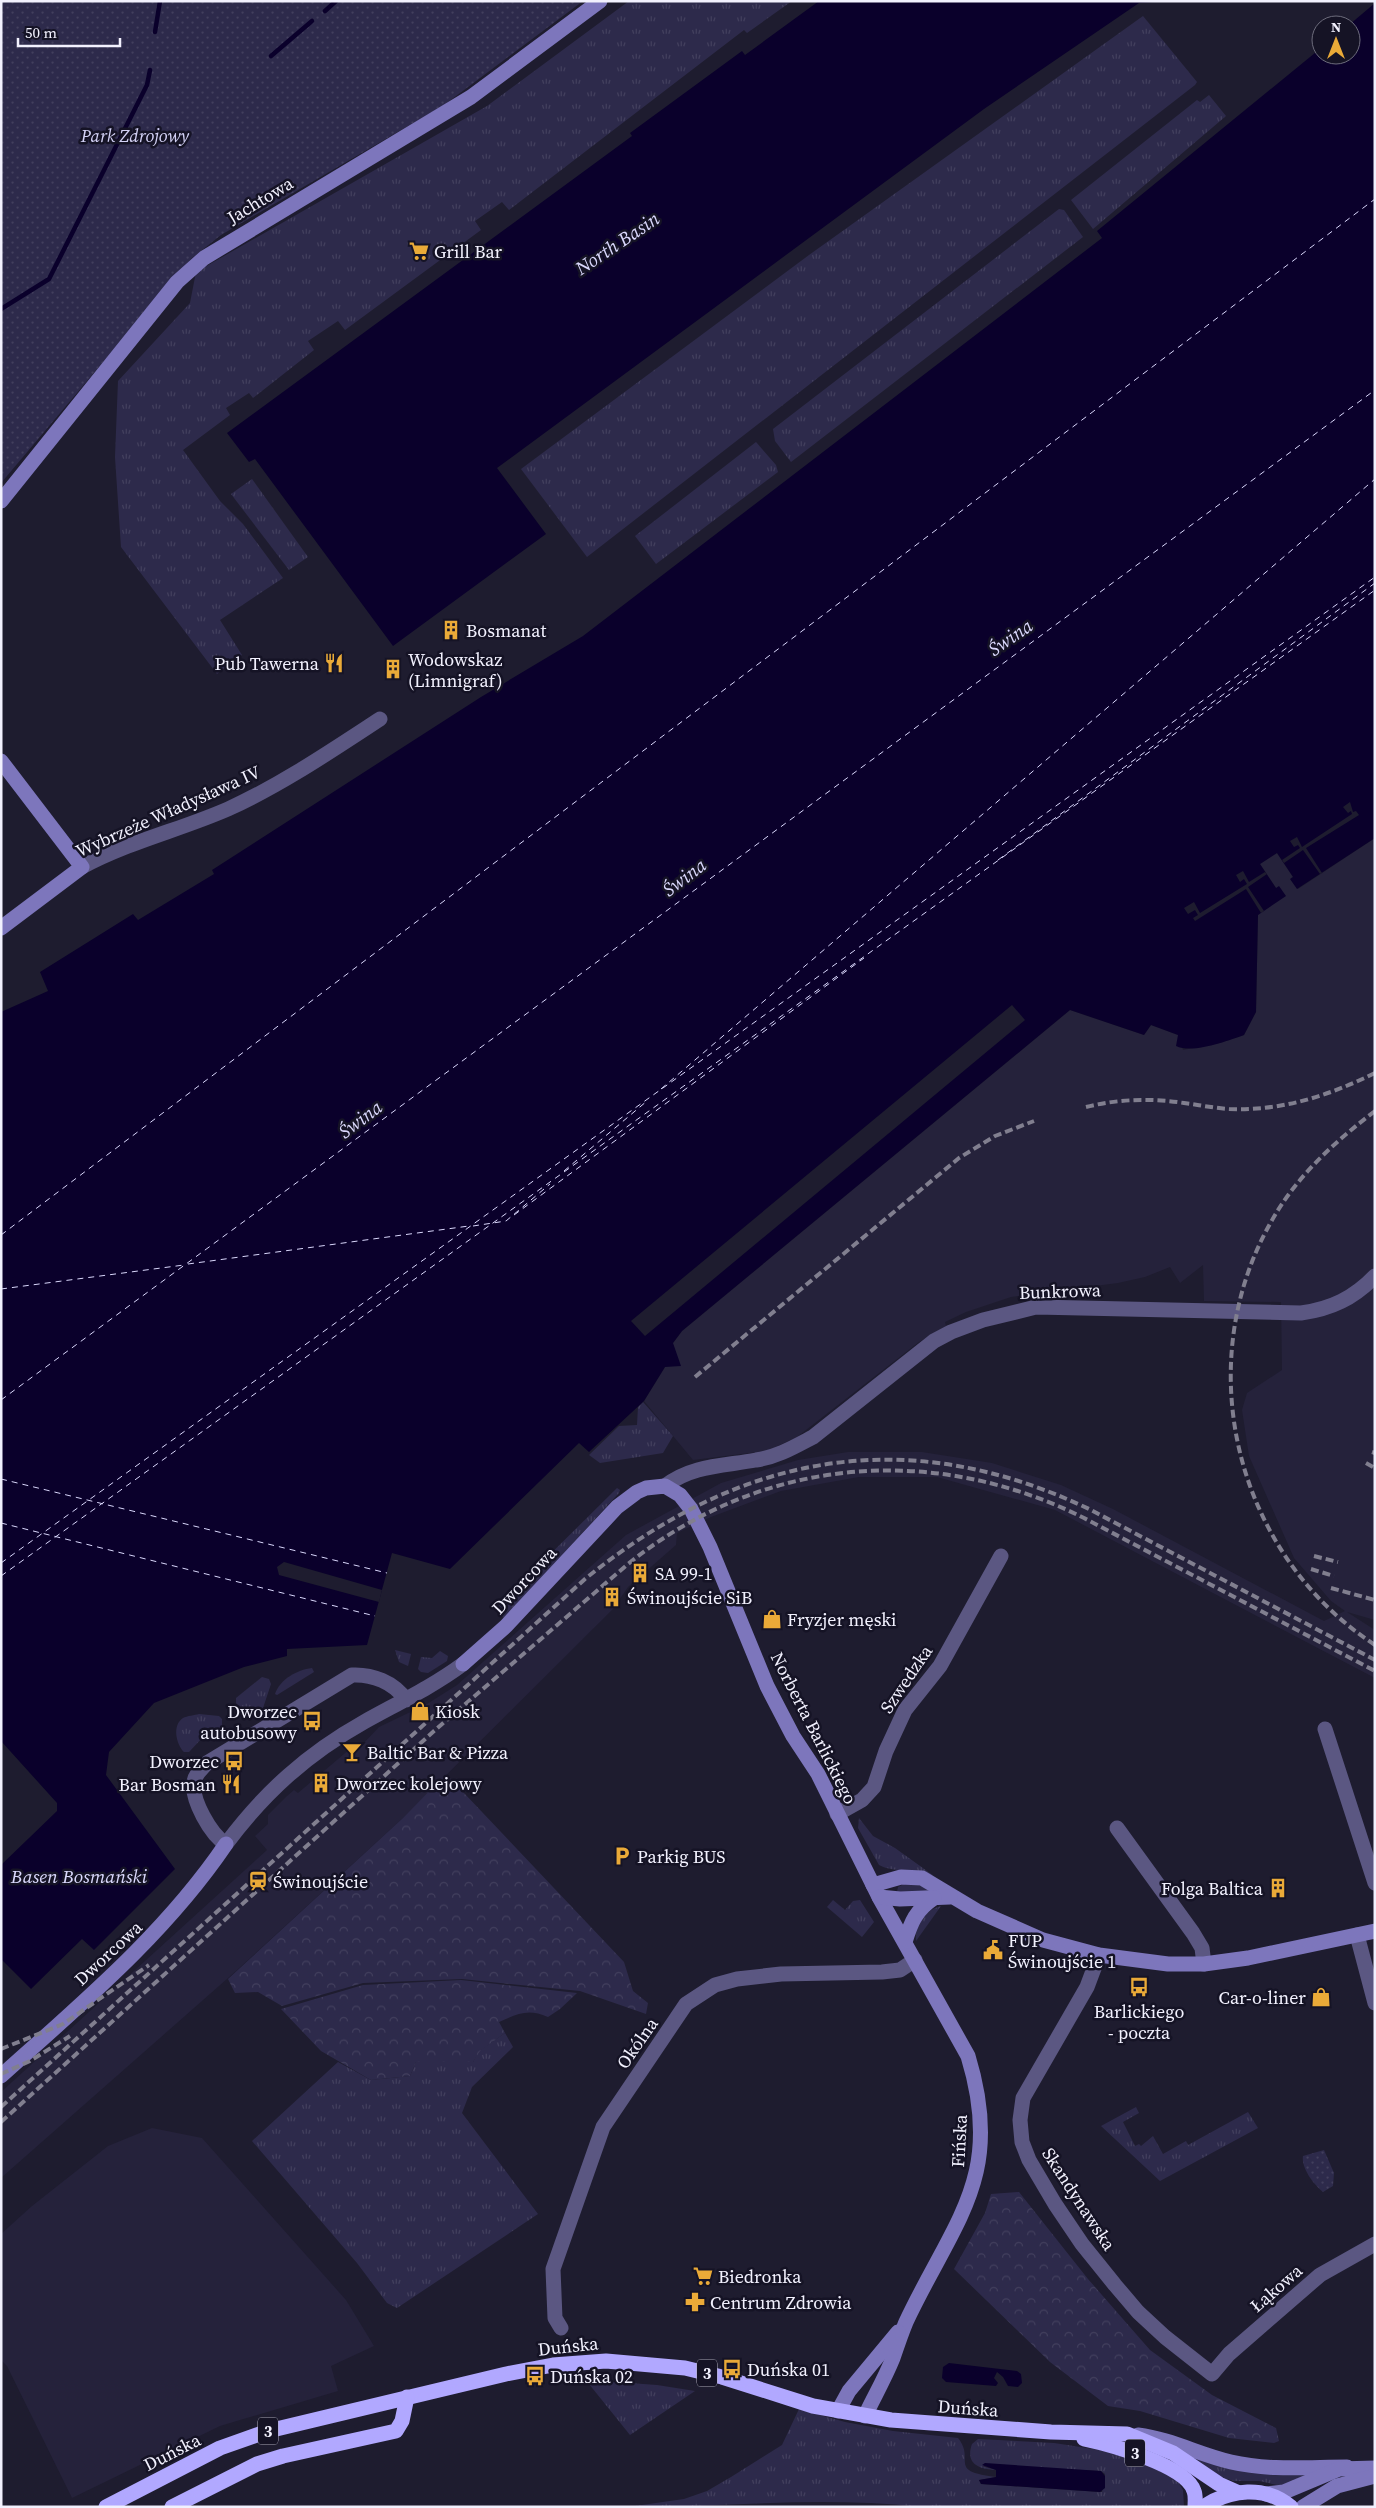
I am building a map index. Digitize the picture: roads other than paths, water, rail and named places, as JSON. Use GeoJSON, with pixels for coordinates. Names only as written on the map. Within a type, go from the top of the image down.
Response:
{"type":"FeatureCollection","features":[{"type":"Feature","properties":{"kind":"highway","name":"Duńska"},"geometry":{"type":"LineString","coordinates":[[106,2507],[245,2438],[407,2397],[535,2368],[606,2361],[684,2368],[838,2412],[865,2416],[919,2423],[1051,2432],[1127,2434],[1173,2453],[1219,2484],[1237,2492]]}},
{"type":"Feature","properties":{"kind":"highway","name":"3"},"geometry":{"type":"LineString","coordinates":[[172,2507],[257,2464],[283,2456],[396,2431],[402,2421],[407,2397]]}},
{"type":"Feature","properties":{"kind":"highway","name":"Duńska"},"geometry":{"type":"LineString","coordinates":[[1051,2432],[1110,2445],[1156,2462],[1176,2473],[1190,2484],[1194,2491],[1195,2507]]}},
{"type":"Feature","properties":{"kind":"highway","name":"3"},"geometry":{"type":"LineString","coordinates":[[1203,2507],[1225,2495],[1237,2492],[1266,2494],[1291,2507]]}},
{"type":"Feature","properties":{"kind":"street","name":"Jachtowa"},"geometry":{"type":"LineString","coordinates":[[1,501],[48,440],[177,282],[204,258],[230,240],[471,97],[600,1]]}},
{"type":"Feature","properties":{"kind":"street","name":"Wybrzeże Władysława IV"},"geometry":{"type":"LineString","coordinates":[[1,928],[82,867],[122,848],[228,809],[300,770],[380,719]]}},
{"type":"Feature","properties":{"kind":"street"},"geometry":{"type":"LineString","coordinates":[[1,761],[82,867]]}},
{"type":"Feature","properties":{"kind":"street","name":"Bunkrowa"},"geometry":{"type":"LineString","coordinates":[[665,1486],[674,1479],[700,1468],[756,1460],[792,1449],[813,1437],[934,1341],[951,1332],[983,1320],[1036,1308],[1301,1313],[1316,1311],[1342,1302],[1357,1293],[1375,1276]]}},
{"type":"Feature","properties":{"kind":"street","name":"Dworcowa"},"geometry":{"type":"LineString","coordinates":[[1,2076],[155,1934],[191,1893],[256,1805],[287,1775],[344,1734],[406,1700],[463,1664],[506,1626],[617,1507],[642,1490],[665,1486]]}},
{"type":"Feature","properties":{"kind":"street","name":"Norberta Barlickiego"},"geometry":{"type":"LineString","coordinates":[[665,1486],[680,1495],[697,1518],[767,1686],[794,1736],[818,1774],[876,1891],[915,1960]]}},
{"type":"Feature","properties":{"kind":"street","name":"Szwedzka"},"geometry":{"type":"LineString","coordinates":[[837,1814],[862,1800],[874,1787],[886,1751],[904,1710],[940,1666],[1001,1556]]}},
{"type":"Feature","properties":{"kind":"street"},"geometry":{"type":"LineString","coordinates":[[226,1844],[217,1839],[209,1827],[193,1789],[196,1775],[208,1763],[352,1675],[374,1677],[401,1692],[406,1700]]}},
{"type":"Feature","properties":{"kind":"street"},"geometry":{"type":"LineString","coordinates":[[1325,1729],[1375,1883]]}},
{"type":"Feature","properties":{"kind":"street"},"geometry":{"type":"LineString","coordinates":[[1117,1828],[1202,1948],[1204,1964]]}},
{"type":"Feature","properties":{"kind":"street"},"geometry":{"type":"LineString","coordinates":[[876,1891],[890,1879],[910,1876],[922,1878],[950,1897],[1034,1936],[1098,1955],[1168,1964],[1204,1964],[1248,1958],[1375,1931]]}},
{"type":"Feature","properties":{"kind":"street"},"geometry":{"type":"LineString","coordinates":[[876,1891],[900,1899],[950,1897]]}},
{"type":"Feature","properties":{"kind":"street"},"geometry":{"type":"LineString","coordinates":[[905,1942],[914,1916],[922,1906],[934,1898]]}},
{"type":"Feature","properties":{"kind":"street"},"geometry":{"type":"LineString","coordinates":[[1357,1935],[1375,2003]]}},
{"type":"Feature","properties":{"kind":"street","name":"Skandynawska"},"geometry":{"type":"LineString","coordinates":[[1098,1955],[1087,1987],[1023,2098],[1020,2120],[1022,2142],[1033,2167],[1055,2204],[1082,2244],[1115,2285],[1138,2312],[1165,2337],[1212,2374]]}},
{"type":"Feature","properties":{"kind":"street","name":"Fińska"},"geometry":{"type":"LineString","coordinates":[[865,2416],[892,2360],[906,2323],[963,2212],[980,2162],[981,2136],[976,2082],[968,2056],[915,1960]]}},
{"type":"Feature","properties":{"kind":"street","name":"Okólna"},"geometry":{"type":"LineString","coordinates":[[561,2328],[555,2318],[553,2269],[603,2127],[686,2004],[715,1985],[737,1979],[781,1974],[882,1972],[900,1970],[915,1960]]}},
{"type":"Feature","properties":{"kind":"street","name":"Łąkowa"},"geometry":{"type":"LineString","coordinates":[[1212,2374],[1229,2354],[1320,2275],[1375,2244]]}},
{"type":"Feature","properties":{"kind":"street","name":"Fińska"},"geometry":{"type":"LineString","coordinates":[[838,2412],[849,2391],[906,2323]]}},
{"type":"Feature","properties":{"kind":"street"},"geometry":{"type":"LineString","coordinates":[[1127,2434],[1172,2442],[1231,2462],[1292,2468],[1375,2468]]}},
{"type":"Feature","properties":{"kind":"street"},"geometry":{"type":"LineString","coordinates":[[1266,2494],[1284,2492],[1327,2472],[1347,2467]]}},
{"type":"Feature","properties":{"kind":"street"},"geometry":{"type":"LineString","coordinates":[[1303,2507],[1337,2486],[1375,2476]]}},
{"type":"Feature","properties":{"kind":"water","name":"North Basin"},"geometry":{"type":"Polygon","coordinates":[[[819,1],[1168,1],[1139,3],[984,109],[497,468],[546,534],[393,646],[255,459],[249,462],[227,433],[632,136],[630,133],[742,51],[745,55],[819,1]]]}},
{"type":"Feature","properties":{"kind":"water"},"geometry":{"type":"Polygon","coordinates":[[[1375,3],[1375,838],[1297,889],[1290,879],[1293,877],[1277,853],[1260,864],[1276,888],[1279,886],[1286,896],[1258,915],[1256,1012],[1244,1035],[1201,1048],[1183,1048],[1176,1046],[1178,1035],[1151,1025],[1144,1035],[1070,1010],[682,1331],[673,1343],[681,1366],[665,1367],[644,1401],[589,1452],[579,1443],[450,1569],[392,1553],[367,1645],[287,1649],[287,1656],[244,1667],[154,1703],[109,1752],[106,1775],[175,1869],[94,1950],[82,1939],[31,1989],[1,1959],[1,1865],[57,1811],[57,1803],[1,1741],[1,1012],[48,991],[40,972],[133,914],[138,920],[214,874],[212,870],[481,697],[583,636],[1102,238],[1097,231],[1311,56],[1311,65],[1361,65],[1361,15],[1375,3]]]}},
{"type":"Feature","properties":{"kind":"water"},"geometry":{"type":"Polygon","coordinates":[[[949,2363],[1017,2371],[1021,2374],[1022,2383],[1018,2387],[1008,2386],[1003,2377],[997,2372],[994,2378],[998,2383],[996,2386],[946,2382],[942,2378],[943,2367],[949,2363]]]}},
{"type":"Feature","properties":{"kind":"water"},"geometry":{"type":"Polygon","coordinates":[[[985,2463],[1101,2471],[1105,2476],[1105,2488],[1100,2492],[981,2484],[979,2480],[996,2477],[996,2470],[982,2465],[985,2463]]]}},
{"type":"Feature","properties":{"kind":"waterway"},"geometry":{"type":"LineString","coordinates":[[155,32],[160,1]]}},
{"type":"Feature","properties":{"kind":"waterway"},"geometry":{"type":"LineString","coordinates":[[325,11],[336,1]]}},
{"type":"Feature","properties":{"kind":"waterway"},"geometry":{"type":"LineString","coordinates":[[271,56],[312,21]]}},
{"type":"Feature","properties":{"kind":"waterway"},"geometry":{"type":"LineString","coordinates":[[1,309],[49,279],[147,85],[150,70]]}},
{"type":"Feature","properties":{"kind":"railway"},"geometry":{"type":"LineString","coordinates":[[1086,1107],[1110,1102],[1147,1100],[1172,1101],[1229,1109],[1286,1105],[1340,1089],[1375,1073]]}},
{"type":"Feature","properties":{"kind":"railway"},"geometry":{"type":"LineString","coordinates":[[1375,1111],[1326,1152],[1304,1175],[1284,1201],[1253,1258],[1236,1319],[1231,1381],[1238,1442],[1256,1501],[1285,1556],[1325,1605],[1375,1645]]}},
{"type":"Feature","properties":{"kind":"railway"},"geometry":{"type":"LineString","coordinates":[[695,1377],[959,1158],[995,1136],[1034,1121]]}},
{"type":"Feature","properties":{"kind":"railway"},"geometry":{"type":"LineString","coordinates":[[1,2107],[585,1579],[644,1536],[704,1503],[765,1479],[827,1464],[890,1460],[955,1466],[1021,1482],[1089,1509],[1375,1660]]}},
{"type":"Feature","properties":{"kind":"railway"},"geometry":{"type":"LineString","coordinates":[[1366,1463],[1375,1468]]}},
{"type":"Feature","properties":{"kind":"railway"},"geometry":{"type":"LineString","coordinates":[[1,2122],[434,1731],[628,1564],[680,1528],[734,1501],[791,1482],[849,1472],[908,1471],[967,1478],[1026,1494],[1084,1518],[1375,1671]]}},
{"type":"Feature","properties":{"kind":"railway"},"geometry":{"type":"LineString","coordinates":[[1314,1556],[1338,1562]]}},
{"type":"Feature","properties":{"kind":"railway"},"geometry":{"type":"LineString","coordinates":[[1311,1569],[1334,1576]]}},
{"type":"Feature","properties":{"kind":"railway"},"geometry":{"type":"LineString","coordinates":[[1331,1588],[1375,1600]]}},
{"type":"Feature","properties":{"kind":"railway"},"geometry":{"type":"LineString","coordinates":[[1,2049],[63,2024],[149,1965]]}},
{"type":"Feature","properties":{"kind":"railway"},"geometry":{"type":"LineString","coordinates":[[1,2074],[30,2061],[70,2036]]}},
{"type":"Feature","properties":{"kind":"place","name":"Grill Bar"},"geometry":{"type":"Point","coordinates":[419,251]}},
{"type":"Feature","properties":{"kind":"place","name":"Bosmanat"},"geometry":{"type":"Point","coordinates":[451,630]}},
{"type":"Feature","properties":{"kind":"place","name":"Pub Tawerna"},"geometry":{"type":"Point","coordinates":[334,663]}},
{"type":"Feature","properties":{"kind":"place","name":"Wodowskaz (Limnigraf)"},"geometry":{"type":"Point","coordinates":[393,669]}},
{"type":"Feature","properties":{"kind":"place","name":"SA 99-1"},"geometry":{"type":"Point","coordinates":[640,1573]}},
{"type":"Feature","properties":{"kind":"place","name":"Świnoujście SiB"},"geometry":{"type":"Point","coordinates":[612,1597]}},
{"type":"Feature","properties":{"kind":"place","name":"Fryzjer męski"},"geometry":{"type":"Point","coordinates":[772,1619]}},
{"type":"Feature","properties":{"kind":"place","name":"Kiosk"},"geometry":{"type":"Point","coordinates":[420,1711]}},
{"type":"Feature","properties":{"kind":"place","name":"Dworzec autobusowy"},"geometry":{"type":"Point","coordinates":[312,1721]}},
{"type":"Feature","properties":{"kind":"place","name":"Baltic Bar & Pizza"},"geometry":{"type":"Point","coordinates":[352,1752]}},
{"type":"Feature","properties":{"kind":"place","name":"Dworzec"},"geometry":{"type":"Point","coordinates":[234,1761]}},
{"type":"Feature","properties":{"kind":"place","name":"Dworzec kolejowy"},"geometry":{"type":"Point","coordinates":[321,1783]}},
{"type":"Feature","properties":{"kind":"place","name":"Bar Bosman"},"geometry":{"type":"Point","coordinates":[231,1784]}},
{"type":"Feature","properties":{"kind":"place","name":"Parkig BUS"},"geometry":{"type":"Point","coordinates":[622,1856]}},
{"type":"Feature","properties":{"kind":"place","name":"Świnoujście"},"geometry":{"type":"Point","coordinates":[258,1881]}},
{"type":"Feature","properties":{"kind":"place","name":"Folga Baltica"},"geometry":{"type":"Point","coordinates":[1278,1888]}},
{"type":"Feature","properties":{"kind":"place","name":"FUP Świnoujście 1"},"geometry":{"type":"Point","coordinates":[993,1950]}},
{"type":"Feature","properties":{"kind":"place","name":"Barlickiego - poczta"},"geometry":{"type":"Point","coordinates":[1139,1987]}},
{"type":"Feature","properties":{"kind":"place","name":"Car-o-liner"},"geometry":{"type":"Point","coordinates":[1321,1997]}},
{"type":"Feature","properties":{"kind":"place","name":"Biedronka"},"geometry":{"type":"Point","coordinates":[703,2276]}},
{"type":"Feature","properties":{"kind":"place","name":"Centrum Zdrowia"},"geometry":{"type":"Point","coordinates":[695,2302]}},
{"type":"Feature","properties":{"kind":"place","name":"Duńska 01"},"geometry":{"type":"Point","coordinates":[732,2369]}},
{"type":"Feature","properties":{"kind":"place","name":"Duńska 02"},"geometry":{"type":"Point","coordinates":[535,2376]}},
{"type":"Feature","properties":{"kind":"park label","name":"Park Zdrojowy"},"geometry":{"type":"Point","coordinates":[135,135]}},
{"type":"Feature","properties":{"kind":"water label","name":"Świna"},"geometry":{"type":"Point","coordinates":[1010,637]}},
{"type":"Feature","properties":{"kind":"water label","name":"Świna"},"geometry":{"type":"Point","coordinates":[684,877]}},
{"type":"Feature","properties":{"kind":"water label","name":"Świna"},"geometry":{"type":"Point","coordinates":[360,1119]}},
{"type":"Feature","properties":{"kind":"water label","name":"Basen Bosmański"},"geometry":{"type":"Point","coordinates":[79,1876]}}]}
